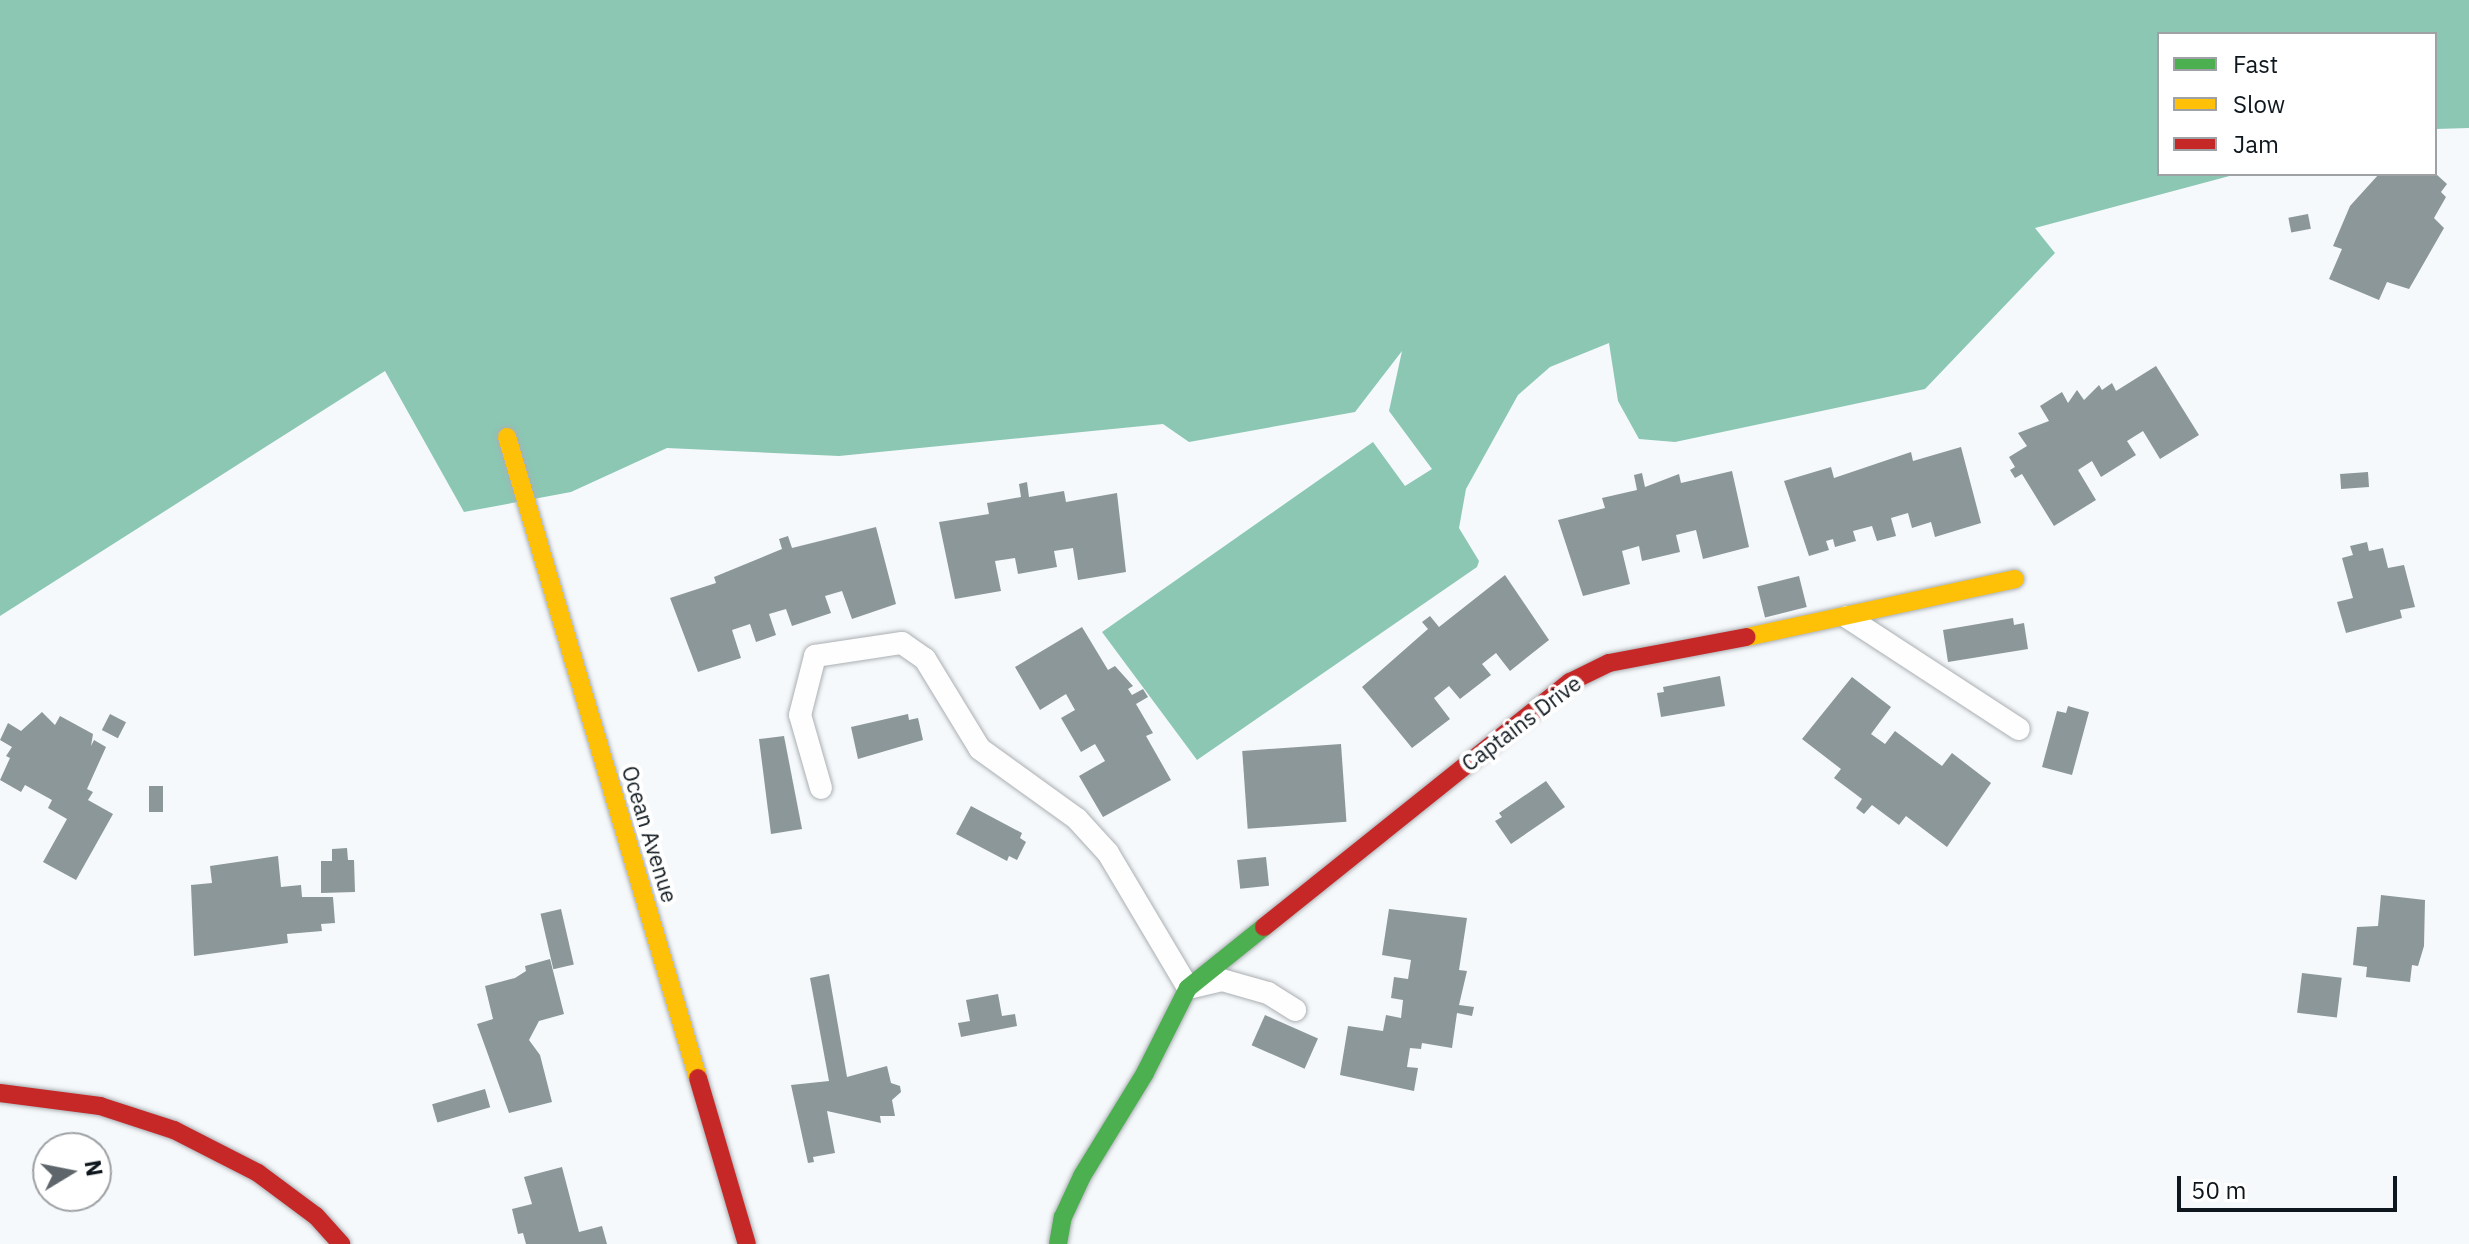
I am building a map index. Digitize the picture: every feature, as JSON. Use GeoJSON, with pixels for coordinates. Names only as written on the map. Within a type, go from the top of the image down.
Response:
{"type":"FeatureCollection","features":[{"type":"Feature","properties":{"kind":"street","name":"Ocean Avenue"},"geometry":{"type":"LineString","coordinates":[[507,437],[747,1244]]}},
{"type":"Feature","properties":{"kind":"street","name":"Captains Drive"},"geometry":{"type":"LineString","coordinates":[[1058,1244],[1063,1217],[1082,1176],[1145,1073],[1188,988],[1570,682],[1609,663],[1847,617],[2015,579]]}},
{"type":"Feature","properties":{"kind":"street"},"geometry":{"type":"LineString","coordinates":[[1847,617],[2019,729]]}},
{"type":"Feature","properties":{"kind":"street"},"geometry":{"type":"LineString","coordinates":[[821,788],[800,715],[815,656],[902,643],[925,659],[980,749],[1077,819],[1108,853],[1188,988],[1222,980],[1268,993],[1295,1010]]}},
{"type":"Feature","properties":{"kind":"street"},"geometry":{"type":"LineString","coordinates":[[0,1093],[100,1106],[174,1130],[258,1173],[316,1216],[341,1244]]}},
{"type":"Feature","properties":{"kind":"shaded area"},"geometry":{"type":"Polygon","coordinates":[[[0,0],[2469,0],[2469,128],[2437,129],[2437,32],[2157,32],[2157,176],[2230,176],[2035,228],[2055,253],[1925,389],[1675,442],[1639,439],[1618,401],[1609,343],[1550,367],[1518,395],[1466,489],[1459,528],[1479,561],[1477,567],[1197,760],[1102,632],[1373,442],[1405,486],[1432,469],[1389,411],[1402,351],[1355,412],[1189,442],[1163,424],[839,456],[667,448],[571,492],[464,512],[385,371],[0,616],[0,0]]]}},
{"type":"Feature","properties":{"kind":"building"},"geometry":{"type":"Polygon","coordinates":[[[2437,175],[2447,184],[2441,192],[2446,197],[2434,218],[2444,228],[2409,289],[2387,282],[2379,300],[2329,279],[2342,249],[2333,246],[2350,206],[2377,176],[2437,175]]]}},
{"type":"Feature","properties":{"kind":"building"},"geometry":{"type":"Polygon","coordinates":[[[2308,214],[2311,229],[2291,233],[2288,218],[2308,214]]]}},
{"type":"Feature","properties":{"kind":"building"},"geometry":{"type":"Polygon","coordinates":[[[2156,366],[2199,435],[2160,459],[2143,431],[2127,441],[2136,455],[2101,477],[2092,461],[2078,470],[2096,500],[2054,526],[2022,474],[2015,478],[2010,470],[2015,467],[2009,457],[2027,446],[2018,433],[2049,421],[2040,406],[2062,392],[2068,403],[2077,390],[2084,400],[2099,385],[2102,390],[2112,383],[2116,391],[2156,366]]]}},
{"type":"Feature","properties":{"kind":"building"},"geometry":{"type":"Polygon","coordinates":[[[1961,447],[1981,523],[1935,537],[1931,522],[1912,528],[1908,513],[1891,518],[1896,536],[1877,541],[1872,526],[1853,531],[1856,541],[1835,547],[1833,539],[1826,541],[1829,550],[1809,556],[1784,481],[1831,467],[1834,478],[1911,452],[1913,461],[1961,447]]]}},
{"type":"Feature","properties":{"kind":"building"},"geometry":{"type":"Polygon","coordinates":[[[1732,471],[1749,547],[1703,559],[1696,530],[1676,535],[1680,552],[1642,561],[1639,546],[1622,551],[1630,584],[1583,596],[1558,520],[1605,508],[1602,498],[1637,490],[1634,475],[1642,473],[1645,487],[1679,474],[1681,483],[1732,471]]]}},
{"type":"Feature","properties":{"kind":"building"},"geometry":{"type":"Polygon","coordinates":[[[2368,472],[2369,487],[2341,489],[2340,474],[2368,472]]]}},
{"type":"Feature","properties":{"kind":"building"},"geometry":{"type":"Polygon","coordinates":[[[1027,482],[1029,497],[1064,491],[1066,502],[1117,493],[1126,572],[1078,580],[1073,548],[1054,551],[1057,567],[1018,574],[1015,558],[995,561],[1001,591],[955,599],[939,522],[989,514],[987,503],[1021,497],[1019,484],[1027,482]]]}},
{"type":"Feature","properties":{"kind":"building"},"geometry":{"type":"Polygon","coordinates":[[[876,527],[896,604],[852,619],[842,591],[825,596],[831,613],[792,626],[786,609],[769,614],[776,635],[756,642],[750,624],[732,630],[741,658],[698,672],[670,598],[716,583],[714,577],[782,549],[779,539],[788,536],[792,548],[876,527]]]}},
{"type":"Feature","properties":{"kind":"building"},"geometry":{"type":"Polygon","coordinates":[[[2367,542],[2369,551],[2383,548],[2388,568],[2404,565],[2415,607],[2400,610],[2402,618],[2346,633],[2337,602],[2353,598],[2342,558],[2353,555],[2350,546],[2367,542]]]}},
{"type":"Feature","properties":{"kind":"building"},"geometry":{"type":"Polygon","coordinates":[[[1505,575],[1549,640],[1510,671],[1496,653],[1482,664],[1491,675],[1460,699],[1449,686],[1434,698],[1450,719],[1412,748],[1362,687],[1428,629],[1422,622],[1430,616],[1439,627],[1505,575]]]}},
{"type":"Feature","properties":{"kind":"building"},"geometry":{"type":"Polygon","coordinates":[[[1799,576],[1807,607],[1765,617],[1757,586],[1799,576]]]}},
{"type":"Feature","properties":{"kind":"building"},"geometry":{"type":"Polygon","coordinates":[[[2013,618],[2014,625],[2024,623],[2028,649],[1948,662],[1943,630],[2013,618]]]}},
{"type":"Feature","properties":{"kind":"building"},"geometry":{"type":"Polygon","coordinates":[[[1082,627],[1108,670],[1115,666],[1133,686],[1128,689],[1132,695],[1143,689],[1148,697],[1136,704],[1153,733],[1146,736],[1171,780],[1103,817],[1079,776],[1105,761],[1095,744],[1081,752],[1061,718],[1075,710],[1066,694],[1040,710],[1015,667],[1082,627]]]}},
{"type":"Feature","properties":{"kind":"building"},"geometry":{"type":"Polygon","coordinates":[[[1720,676],[1725,706],[1661,717],[1657,693],[1664,692],[1663,687],[1720,676]]]}},
{"type":"Feature","properties":{"kind":"building"},"geometry":{"type":"Polygon","coordinates":[[[1852,677],[1891,707],[1871,734],[1885,744],[1895,731],[1942,766],[1952,753],[1991,783],[1947,847],[1906,816],[1899,825],[1872,805],[1864,814],[1856,808],[1862,799],[1834,778],[1841,769],[1802,739],[1852,677]]]}},
{"type":"Feature","properties":{"kind":"building"},"geometry":{"type":"Polygon","coordinates":[[[2068,706],[2089,712],[2072,775],[2042,767],[2057,711],[2066,713],[2068,706]]]}},
{"type":"Feature","properties":{"kind":"building"},"geometry":{"type":"Polygon","coordinates":[[[42,712],[55,725],[60,716],[93,734],[91,746],[94,740],[106,747],[87,789],[93,792],[88,800],[113,814],[76,880],[43,862],[67,819],[48,808],[52,800],[25,785],[21,792],[0,780],[10,758],[6,756],[12,747],[0,740],[8,723],[21,731],[42,712]]]}},
{"type":"Feature","properties":{"kind":"building"},"geometry":{"type":"Polygon","coordinates":[[[110,714],[126,722],[118,738],[102,730],[110,714]]]}},
{"type":"Feature","properties":{"kind":"building"},"geometry":{"type":"Polygon","coordinates":[[[908,714],[909,720],[918,718],[923,740],[858,759],[851,727],[908,714]]]}},
{"type":"Feature","properties":{"kind":"building"},"geometry":{"type":"Polygon","coordinates":[[[784,736],[802,829],[771,834],[759,739],[784,736]]]}},
{"type":"Feature","properties":{"kind":"building"},"geometry":{"type":"Polygon","coordinates":[[[1341,744],[1346,822],[1248,829],[1242,751],[1341,744]]]}},
{"type":"Feature","properties":{"kind":"building"},"geometry":{"type":"Polygon","coordinates":[[[1546,781],[1565,807],[1511,844],[1495,821],[1502,817],[1499,813],[1546,781]]]}},
{"type":"Feature","properties":{"kind":"building"},"geometry":{"type":"Polygon","coordinates":[[[149,786],[163,786],[163,812],[149,812],[149,786]]]}},
{"type":"Feature","properties":{"kind":"building"},"geometry":{"type":"Polygon","coordinates":[[[971,806],[1022,833],[1020,838],[1026,842],[1017,860],[1009,856],[1007,861],[956,834],[971,806]]]}},
{"type":"Feature","properties":{"kind":"building"},"geometry":{"type":"Polygon","coordinates":[[[347,848],[348,860],[354,860],[355,892],[321,893],[321,861],[332,861],[332,849],[347,848]]]}},
{"type":"Feature","properties":{"kind":"building"},"geometry":{"type":"Polygon","coordinates":[[[278,856],[281,887],[301,885],[302,897],[333,897],[335,923],[321,924],[322,931],[287,934],[288,943],[194,956],[191,885],[212,883],[210,866],[278,856]]]}},
{"type":"Feature","properties":{"kind":"building"},"geometry":{"type":"Polygon","coordinates":[[[1266,857],[1269,886],[1240,889],[1237,860],[1266,857]]]}},
{"type":"Feature","properties":{"kind":"building"},"geometry":{"type":"Polygon","coordinates":[[[2381,895],[2425,900],[2424,946],[2418,966],[2412,965],[2410,982],[2366,977],[2367,967],[2353,965],[2357,927],[2378,926],[2381,895]]]}},
{"type":"Feature","properties":{"kind":"building"},"geometry":{"type":"Polygon","coordinates":[[[561,909],[574,965],[553,969],[541,914],[561,909]]]}},
{"type":"Feature","properties":{"kind":"building"},"geometry":{"type":"Polygon","coordinates":[[[1389,909],[1467,918],[1459,970],[1467,971],[1459,1005],[1474,1007],[1472,1016],[1457,1013],[1452,1048],[1422,1043],[1421,1049],[1410,1048],[1407,1067],[1418,1068],[1414,1091],[1340,1075],[1348,1026],[1383,1031],[1386,1015],[1401,1018],[1403,1000],[1391,998],[1394,977],[1408,979],[1411,960],[1382,955],[1389,909]]]}},
{"type":"Feature","properties":{"kind":"building"},"geometry":{"type":"Polygon","coordinates":[[[550,959],[564,1014],[539,1021],[529,1040],[540,1055],[552,1102],[509,1113],[477,1024],[493,1019],[485,986],[515,978],[526,971],[525,966],[550,959]]]}},
{"type":"Feature","properties":{"kind":"building"},"geometry":{"type":"Polygon","coordinates":[[[2302,973],[2342,978],[2337,1018],[2297,1013],[2302,973]]]}},
{"type":"Feature","properties":{"kind":"building"},"geometry":{"type":"Polygon","coordinates":[[[829,974],[847,1077],[887,1066],[891,1083],[900,1086],[901,1092],[892,1100],[895,1116],[880,1116],[881,1123],[827,1111],[835,1153],[813,1157],[814,1162],[808,1163],[791,1085],[829,1081],[810,978],[829,974]]]}},
{"type":"Feature","properties":{"kind":"building"},"geometry":{"type":"Polygon","coordinates":[[[998,994],[1002,1016],[1015,1014],[1017,1026],[961,1037],[958,1023],[970,1021],[966,1000],[998,994]]]}},
{"type":"Feature","properties":{"kind":"building"},"geometry":{"type":"Polygon","coordinates":[[[1265,1015],[1318,1039],[1305,1069],[1252,1045],[1265,1015]]]}},
{"type":"Feature","properties":{"kind":"building"},"geometry":{"type":"Polygon","coordinates":[[[485,1089],[490,1107],[437,1122],[432,1104],[485,1089]]]}},
{"type":"Feature","properties":{"kind":"building"},"geometry":{"type":"Polygon","coordinates":[[[562,1167],[579,1232],[602,1226],[607,1244],[526,1244],[523,1233],[518,1234],[512,1209],[532,1204],[524,1177],[562,1167]]]}},
{"type":"Feature","properties":{"kind":"traffic: fast"},"geometry":{"type":"LineString","coordinates":[[1058,1244],[1063,1217],[1082,1176],[1145,1073],[1188,988],[1264,927]]}},
{"type":"Feature","properties":{"kind":"traffic: slow"},"geometry":{"type":"LineString","coordinates":[[507,437],[698,1078]]}},
{"type":"Feature","properties":{"kind":"traffic: slow"},"geometry":{"type":"LineString","coordinates":[[1747,637],[2015,579]]}},
{"type":"Feature","properties":{"kind":"traffic: jam"},"geometry":{"type":"LineString","coordinates":[[1264,927],[1570,682],[1609,663],[1747,637]]}},
{"type":"Feature","properties":{"kind":"traffic: jam"},"geometry":{"type":"LineString","coordinates":[[698,1078],[747,1244]]}},
{"type":"Feature","properties":{"kind":"traffic: jam"},"geometry":{"type":"LineString","coordinates":[[0,1093],[100,1106],[174,1130],[258,1173],[316,1216],[341,1244]]}}]}
